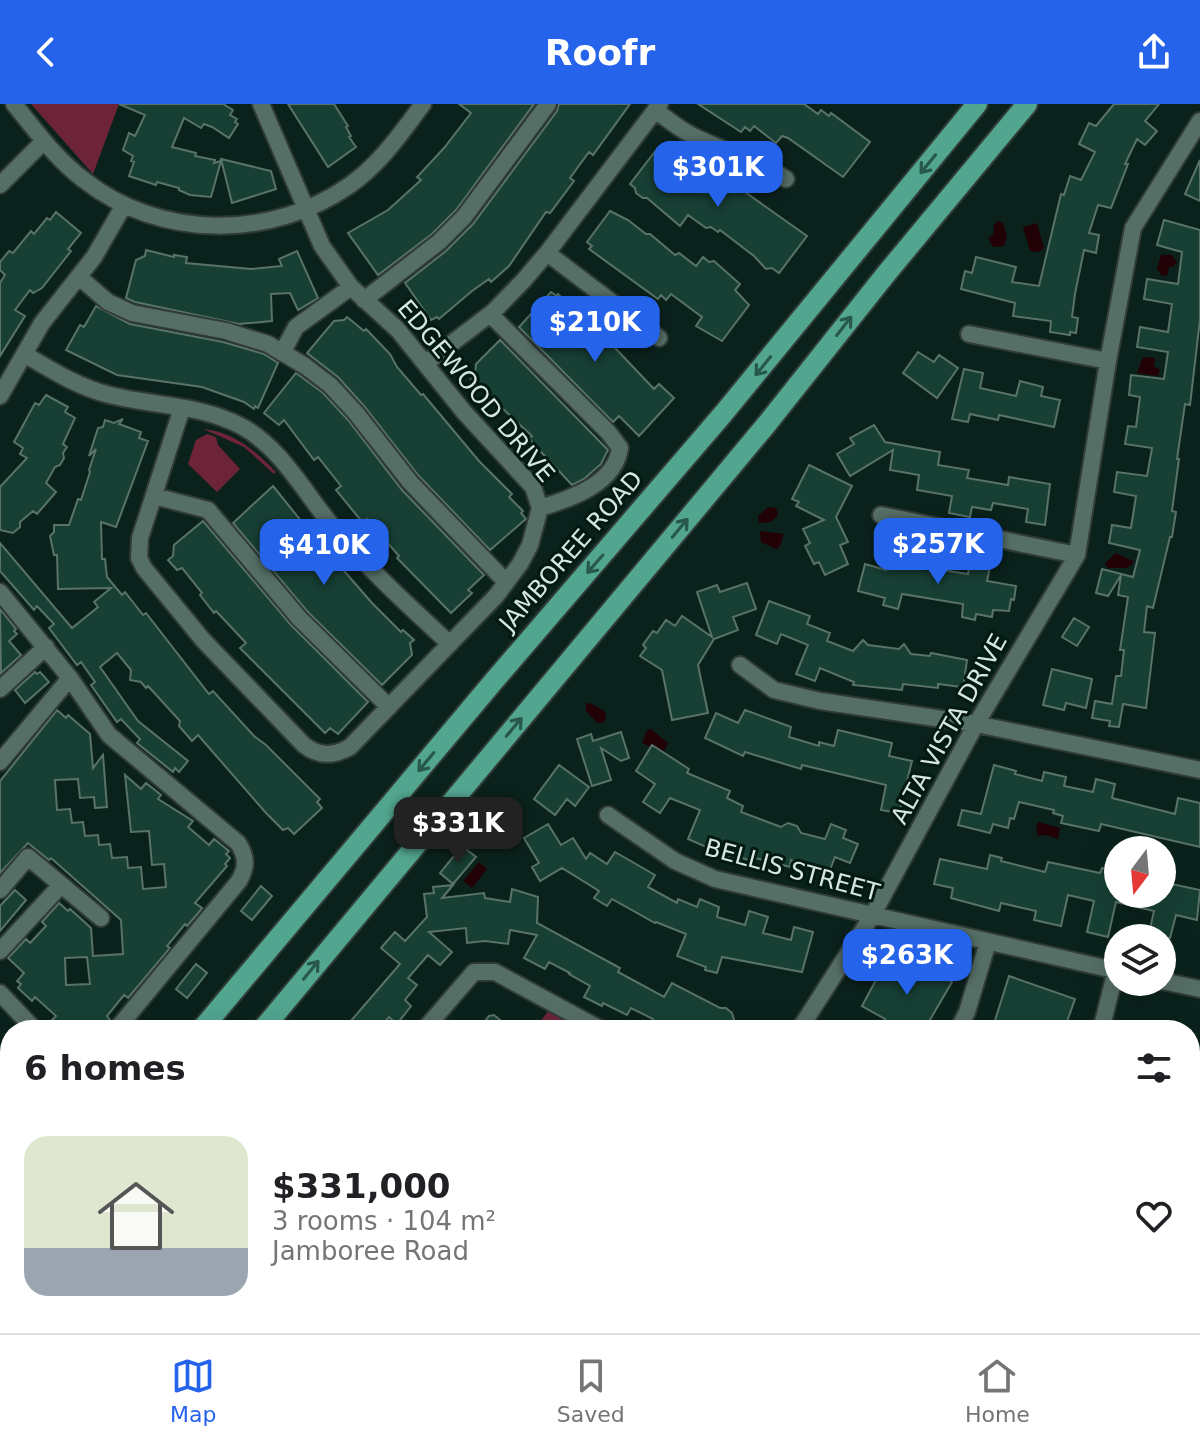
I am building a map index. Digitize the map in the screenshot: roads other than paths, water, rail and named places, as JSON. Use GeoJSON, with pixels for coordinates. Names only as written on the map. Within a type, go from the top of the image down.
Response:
{"type":"FeatureCollection","features":[{"type":"Feature","properties":{"kind":"main road","name":"JAMBOREE ROAD"},"geometry":{"type":"LineString","coordinates":[[209,1020],[723,414],[977,104]]}},
{"type":"Feature","properties":{"kind":"main road"},"geometry":{"type":"LineString","coordinates":[[270,1020],[766,425],[1027,104]]}},
{"type":"Feature","properties":{"kind":"street"},"geometry":{"type":"LineString","coordinates":[[14,104],[44,141],[85,181],[124,205],[158,218],[221,226],[249,225],[306,209],[350,185],[391,148],[423,104]]}},
{"type":"Feature","properties":{"kind":"street","name":"EDGEWOOD DRIVE"},"geometry":{"type":"LineString","coordinates":[[154,496],[138,547],[144,568],[203,640],[304,745],[320,753],[340,753],[350,747],[506,582],[530,545],[540,508],[533,487],[464,412],[398,330],[351,287],[322,246],[261,104]]}},
{"type":"Feature","properties":{"kind":"street"},"geometry":{"type":"LineString","coordinates":[[364,300],[439,242],[464,217],[548,104]]}},
{"type":"Feature","properties":{"kind":"street"},"geometry":{"type":"LineString","coordinates":[[426,363],[490,314],[547,253],[657,107],[682,130],[705,142],[747,156],[786,179]]}},
{"type":"Feature","properties":{"kind":"street","name":"ALTA VISTA DRIVE"},"geometry":{"type":"LineString","coordinates":[[805,1020],[872,916],[976,724],[1077,555],[1133,228],[1200,121]]}},
{"type":"Feature","properties":{"kind":"street"},"geometry":{"type":"LineString","coordinates":[[0,185],[44,141]]}},
{"type":"Feature","properties":{"kind":"street"},"geometry":{"type":"LineString","coordinates":[[0,396],[42,323],[107,237],[124,205]]}},
{"type":"Feature","properties":{"kind":"street"},"geometry":{"type":"LineString","coordinates":[[547,253],[659,338]]}},
{"type":"Feature","properties":{"kind":"street"},"geometry":{"type":"LineString","coordinates":[[79,277],[108,302],[132,313],[226,331],[268,344],[305,366],[330,385],[410,482],[506,582]]}},
{"type":"Feature","properties":{"kind":"street"},"geometry":{"type":"LineString","coordinates":[[282,353],[296,327],[351,287]]}},
{"type":"Feature","properties":{"kind":"street"},"geometry":{"type":"LineString","coordinates":[[490,314],[609,433],[620,448],[619,457],[608,472],[588,489],[575,497],[540,508]]}},
{"type":"Feature","properties":{"kind":"street"},"geometry":{"type":"LineString","coordinates":[[969,334],[1108,361]]}},
{"type":"Feature","properties":{"kind":"street"},"geometry":{"type":"LineString","coordinates":[[24,354],[85,387],[221,417],[261,439],[277,454],[334,529],[367,565],[450,644]]}},
{"type":"Feature","properties":{"kind":"street"},"geometry":{"type":"LineString","coordinates":[[182,408],[154,496],[208,510],[299,618],[389,707]]}},
{"type":"Feature","properties":{"kind":"street"},"geometry":{"type":"LineString","coordinates":[[881,515],[1077,555]]}},
{"type":"Feature","properties":{"kind":"street"},"geometry":{"type":"LineString","coordinates":[[0,592],[70,678],[109,735],[238,843],[246,862],[239,881],[124,1020]]}},
{"type":"Feature","properties":{"kind":"street"},"geometry":{"type":"LineString","coordinates":[[0,689],[46,647]]}},
{"type":"Feature","properties":{"kind":"street"},"geometry":{"type":"LineString","coordinates":[[740,665],[774,690],[820,701],[976,724],[1200,770]]}},
{"type":"Feature","properties":{"kind":"street"},"geometry":{"type":"LineString","coordinates":[[1,760],[70,678]]}},
{"type":"Feature","properties":{"kind":"street","name":"BELLIS STREET"},"geometry":{"type":"LineString","coordinates":[[608,815],[675,861],[715,879],[1104,967]]}},
{"type":"Feature","properties":{"kind":"street"},"geometry":{"type":"LineString","coordinates":[[0,890],[28,857],[101,918]]}},
{"type":"Feature","properties":{"kind":"street"},"geometry":{"type":"LineString","coordinates":[[0,951],[61,885]]}},
{"type":"Feature","properties":{"kind":"street"},"geometry":{"type":"LineString","coordinates":[[963,1020],[988,942]]}},
{"type":"Feature","properties":{"kind":"street"},"geometry":{"type":"LineString","coordinates":[[433,1020],[474,972],[495,972],[584,1020]]}},
{"type":"Feature","properties":{"kind":"street"},"geometry":{"type":"LineString","coordinates":[[1176,984],[1200,989]]}},
{"type":"Feature","properties":{"kind":"street"},"geometry":{"type":"LineString","coordinates":[[0,993],[26,1020]]}},
{"type":"Feature","properties":{"kind":"street"},"geometry":{"type":"LineString","coordinates":[[1104,1020],[1110,996]]}}]}
